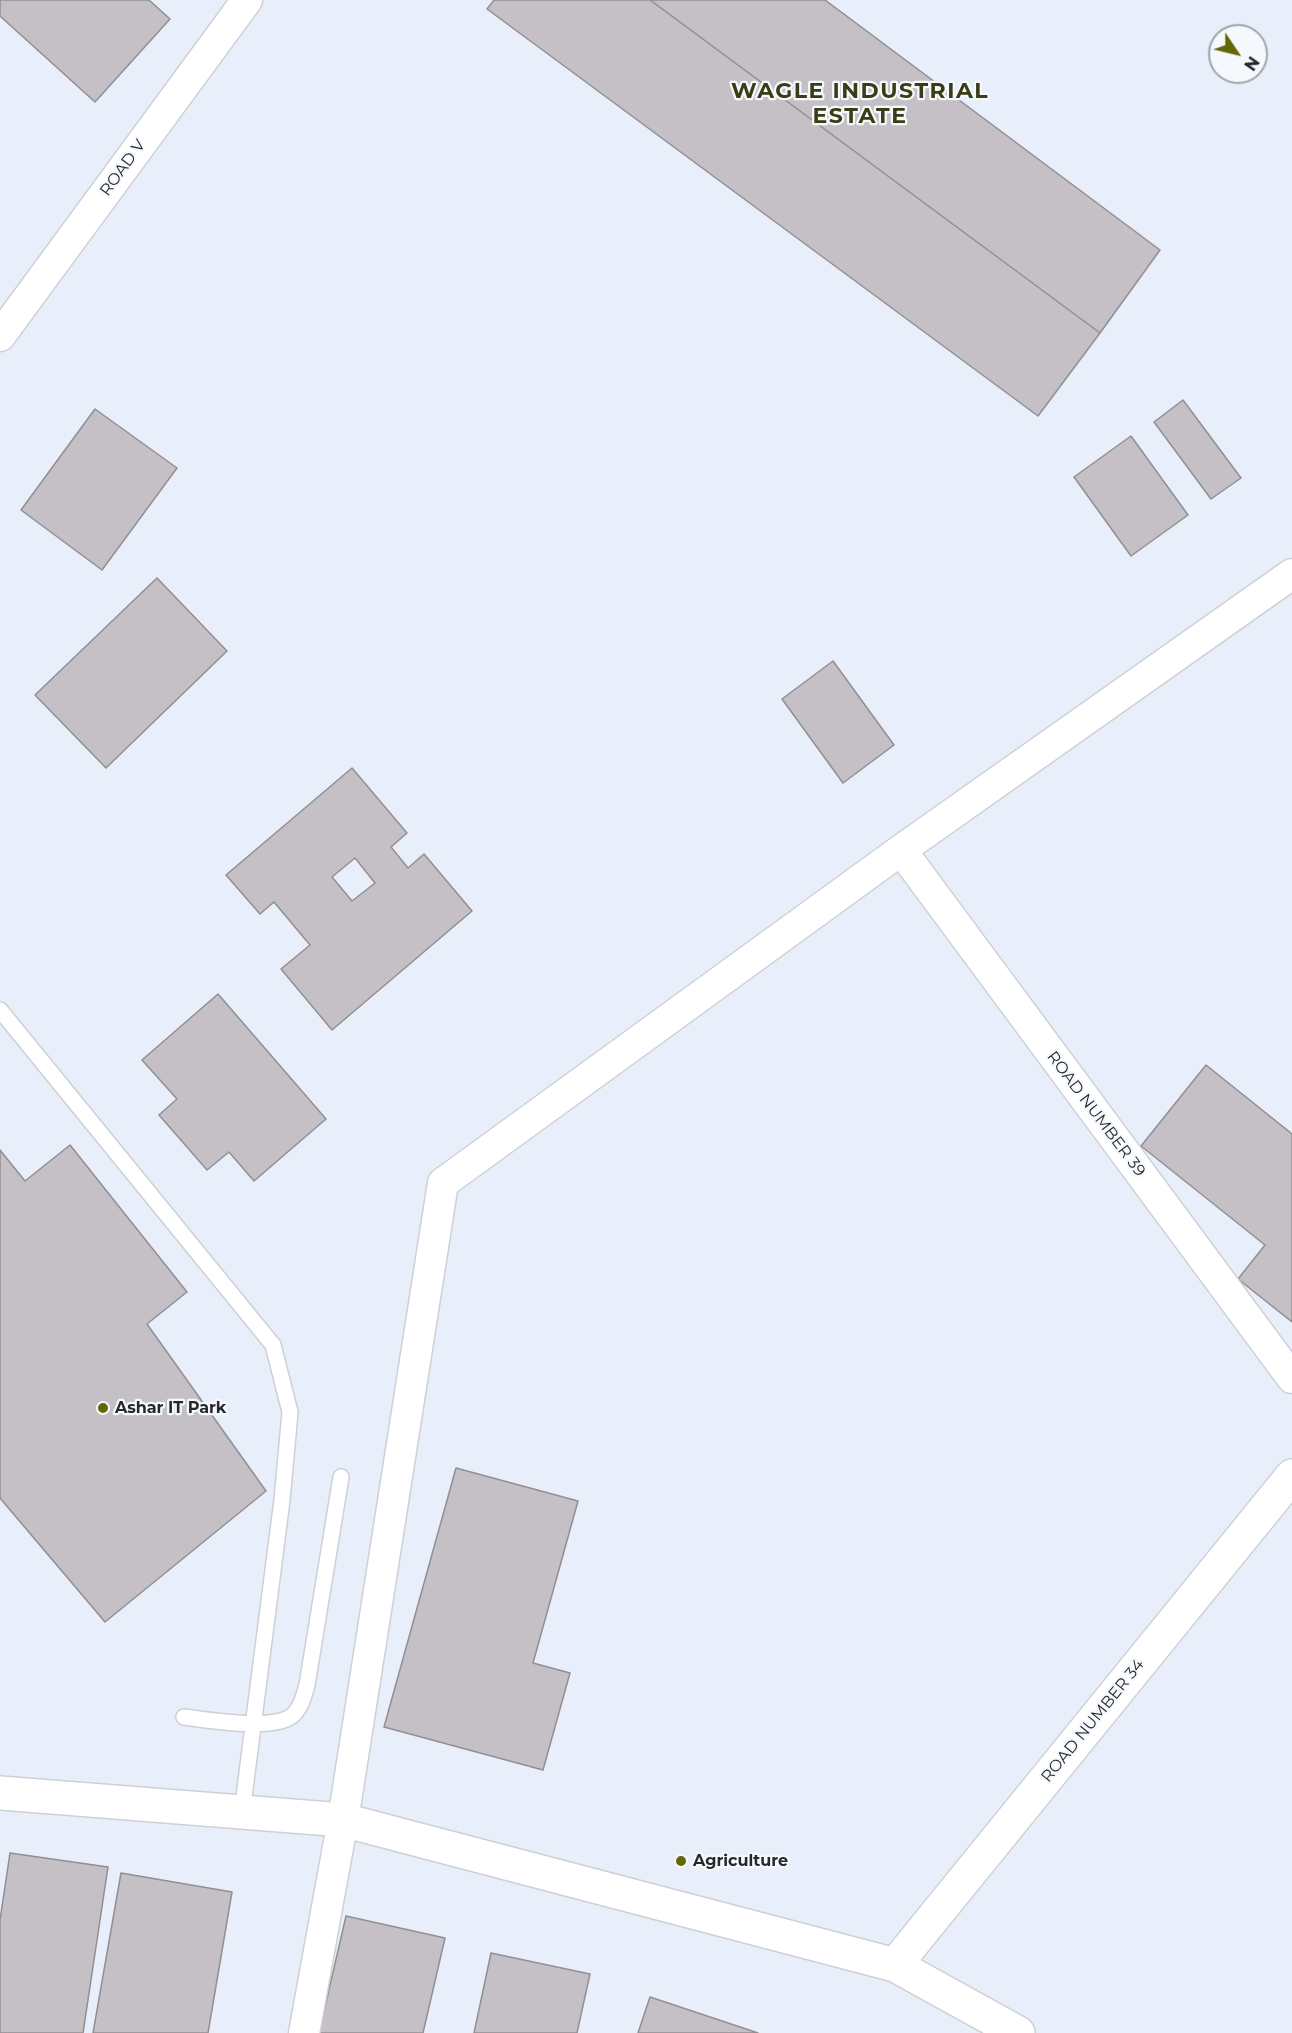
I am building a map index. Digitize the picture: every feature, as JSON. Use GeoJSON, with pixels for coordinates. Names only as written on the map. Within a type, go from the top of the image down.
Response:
{"type":"FeatureCollection","features":[{"type":"Feature","properties":{"kind":"street","name":"ROAD V"},"geometry":{"type":"LineString","coordinates":[[0,336],[247,0]]}},
{"type":"Feature","properties":{"kind":"street"},"geometry":{"type":"LineString","coordinates":[[304,2033],[343,1820],[443,1183],[901,850],[1292,574]]}},
{"type":"Feature","properties":{"kind":"street","name":"ROAD NUMBER 39"},"geometry":{"type":"LineString","coordinates":[[901,850],[1292,1378]]}},
{"type":"Feature","properties":{"kind":"street","name":"ROAD NUMBER 34"},"geometry":{"type":"LineString","coordinates":[[895,1965],[1292,1476]]}},
{"type":"Feature","properties":{"kind":"street"},"geometry":{"type":"LineString","coordinates":[[0,1793],[343,1820],[895,1965],[1018,2033]]}},
{"type":"Feature","properties":{"kind":"lane"},"geometry":{"type":"LineString","coordinates":[[0,1010],[273,1345],[290,1412],[282,1500],[242,1812]]}},
{"type":"Feature","properties":{"kind":"lane"},"geometry":{"type":"LineString","coordinates":[[184,1717],[253,1725],[293,1716],[302,1702],[308,1684],[341,1477]]}},
{"type":"Feature","properties":{"kind":"shaded area"},"geometry":{"type":"Polygon","coordinates":[[[0,0],[1292,0],[1292,2033],[0,2033],[0,0]]]}},
{"type":"Feature","properties":{"kind":"building"},"geometry":{"type":"Polygon","coordinates":[[[0,0],[149,0],[170,19],[95,102],[0,16],[0,0]]]}},
{"type":"Feature","properties":{"kind":"building"},"geometry":{"type":"Polygon","coordinates":[[[494,0],[650,0],[1100,333],[1038,416],[487,9],[494,0]]]}},
{"type":"Feature","properties":{"kind":"building"},"geometry":{"type":"Polygon","coordinates":[[[650,0],[825,0],[1160,250],[1100,333],[650,0]]]}},
{"type":"Feature","properties":{"kind":"building"},"geometry":{"type":"Polygon","coordinates":[[[1183,400],[1241,478],[1211,499],[1154,422],[1183,400]]]}},
{"type":"Feature","properties":{"kind":"building"},"geometry":{"type":"Polygon","coordinates":[[[95,409],[177,468],[102,570],[21,510],[95,409]]]}},
{"type":"Feature","properties":{"kind":"building"},"geometry":{"type":"Polygon","coordinates":[[[1131,436],[1188,515],[1131,556],[1074,477],[1131,436]]]}},
{"type":"Feature","properties":{"kind":"building"},"geometry":{"type":"Polygon","coordinates":[[[157,578],[227,651],[106,768],[35,695],[157,578]]]}},
{"type":"Feature","properties":{"kind":"building"},"geometry":{"type":"Polygon","coordinates":[[[833,661],[894,745],[843,783],[782,699],[833,661]]]}},
{"type":"Feature","properties":{"kind":"building"},"geometry":{"type":"Polygon","coordinates":[[[352,768],[407,833],[391,847],[408,868],[424,854],[472,911],[332,1030],[281,969],[310,945],[274,902],[260,914],[226,875],[352,768]],[[355,858],[332,877],[352,901],[375,883],[355,858]]]}},
{"type":"Feature","properties":{"kind":"building"},"geometry":{"type":"Polygon","coordinates":[[[218,994],[326,1119],[254,1181],[229,1152],[207,1170],[159,1115],[177,1099],[142,1060],[218,994]]]}},
{"type":"Feature","properties":{"kind":"building"},"geometry":{"type":"Polygon","coordinates":[[[1206,1065],[1292,1134],[1292,1322],[1238,1279],[1265,1245],[1141,1146],[1206,1065]]]}},
{"type":"Feature","properties":{"kind":"building","name":"Ashar IT Park"},"geometry":{"type":"Polygon","coordinates":[[[70,1145],[187,1292],[147,1324],[266,1491],[105,1622],[0,1498],[0,1150],[25,1181],[70,1145]]]}},
{"type":"Feature","properties":{"kind":"building"},"geometry":{"type":"Polygon","coordinates":[[[456,1468],[578,1501],[533,1663],[570,1673],[543,1770],[384,1727],[456,1468]]]}},
{"type":"Feature","properties":{"kind":"building"},"geometry":{"type":"Polygon","coordinates":[[[10,1853],[108,1867],[83,2033],[0,2033],[0,1920],[10,1853]]]}},
{"type":"Feature","properties":{"kind":"building"},"geometry":{"type":"Polygon","coordinates":[[[121,1873],[232,1892],[208,2033],[93,2033],[121,1873]]]}},
{"type":"Feature","properties":{"kind":"building"},"geometry":{"type":"Polygon","coordinates":[[[346,1916],[445,1938],[423,2033],[319,2033],[346,1916]]]}},
{"type":"Feature","properties":{"kind":"building"},"geometry":{"type":"Polygon","coordinates":[[[491,1953],[590,1974],[577,2033],[474,2033],[491,1953]]]}},
{"type":"Feature","properties":{"kind":"building"},"geometry":{"type":"Polygon","coordinates":[[[650,1997],[758,2033],[638,2033],[650,1997]]]}},
{"type":"Feature","properties":{"kind":"place","name":"Ashar IT Park"},"geometry":{"type":"Point","coordinates":[103,1408]}},
{"type":"Feature","properties":{"kind":"place","name":"Agriculture"},"geometry":{"type":"Point","coordinates":[681,1861]}},
{"type":"Feature","properties":{"kind":"district","name":"WAGLE INDUSTRIAL ESTATE"},"geometry":{"type":"Point","coordinates":[860,104]}}]}
